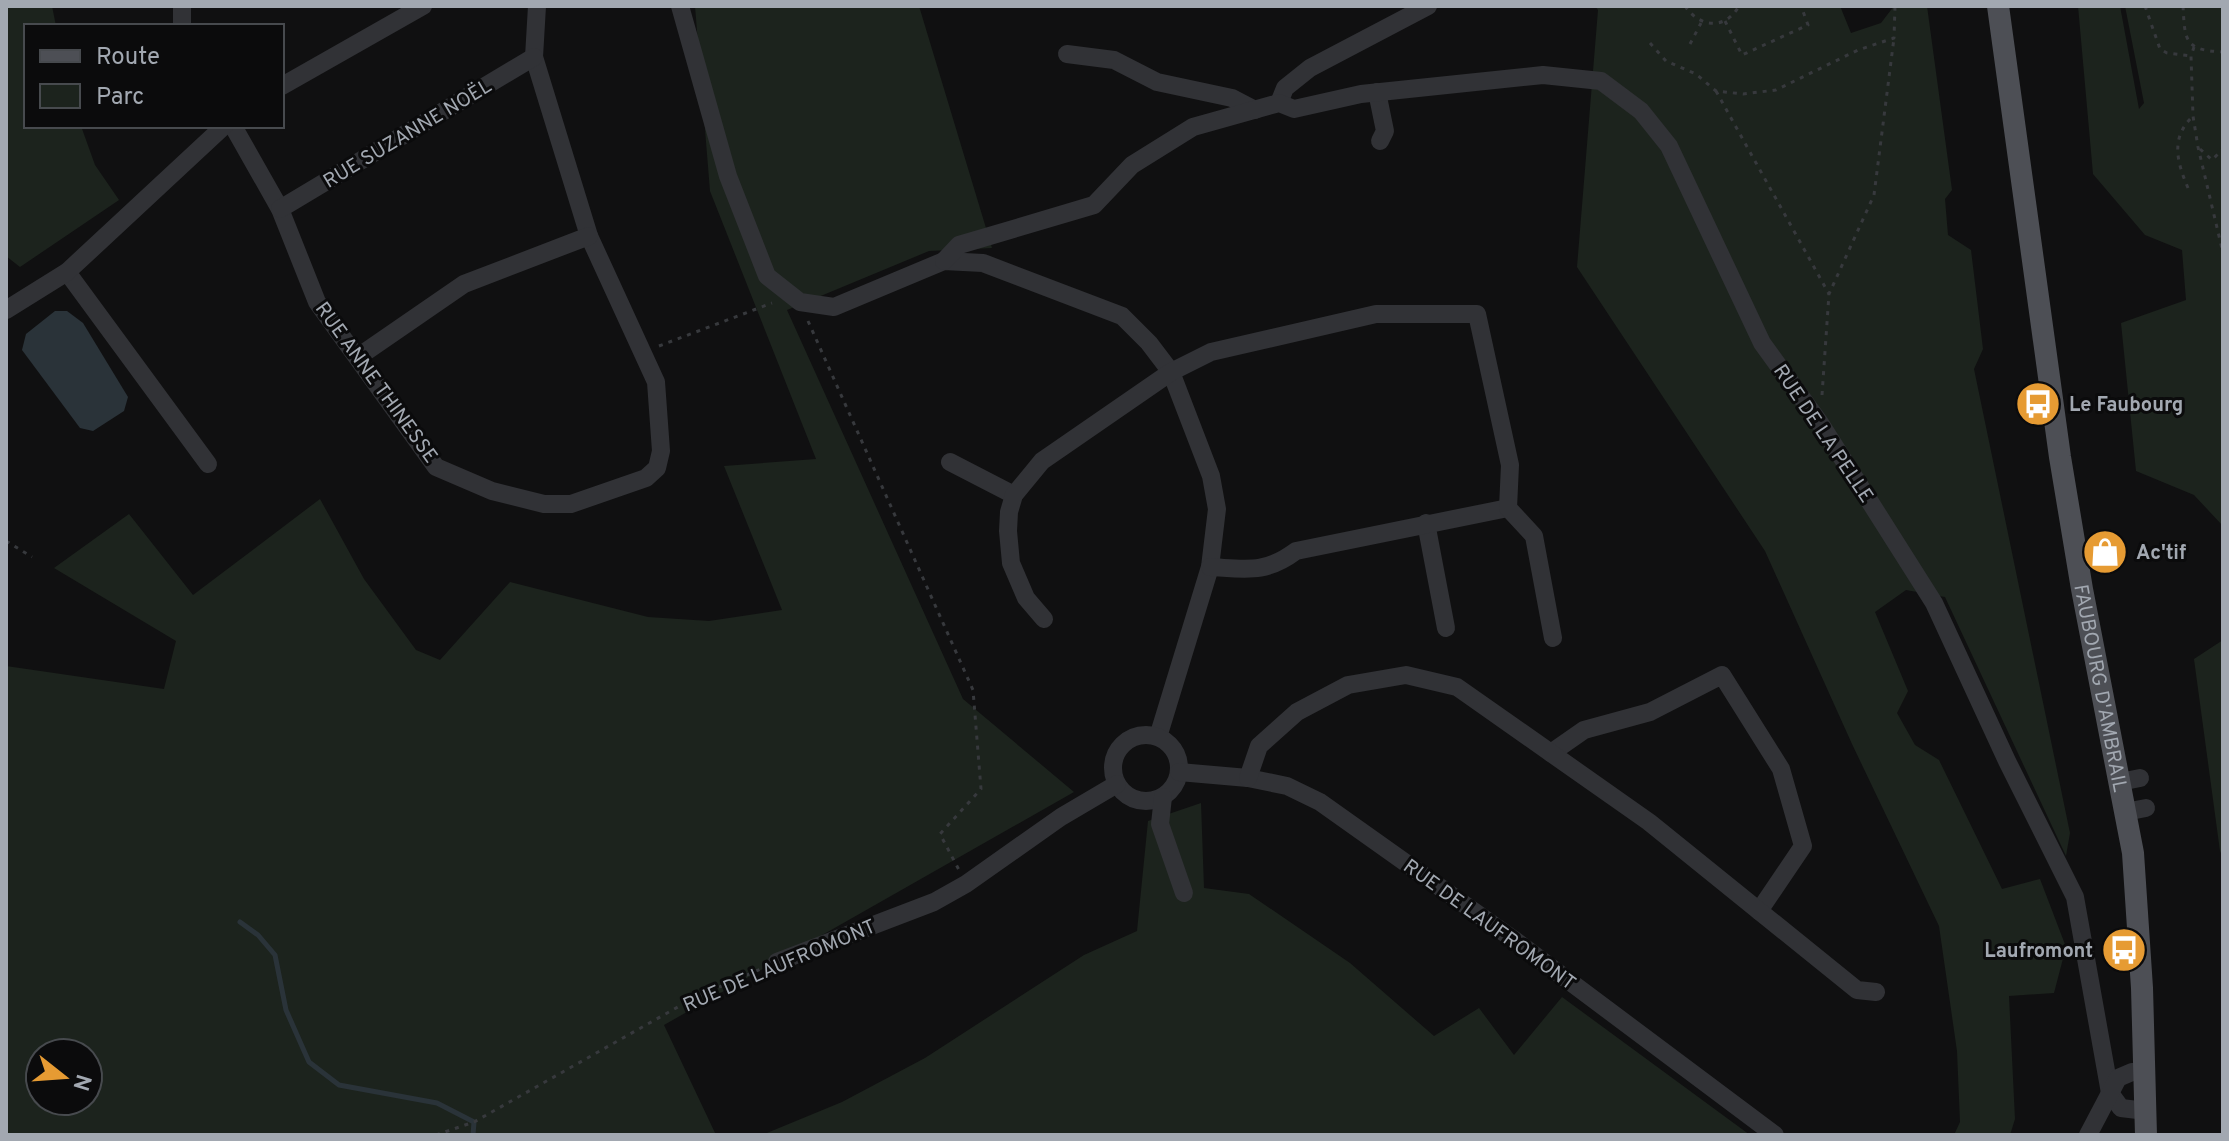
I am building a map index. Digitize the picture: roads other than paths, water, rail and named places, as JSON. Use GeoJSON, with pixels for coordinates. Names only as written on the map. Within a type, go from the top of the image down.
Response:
{"type":"FeatureCollection","features":[{"type":"Feature","properties":{"kind":"main road","name":"FAUBOURG D'AMBRAIL"},"geometry":{"type":"LineString","coordinates":[[1998,6],[2060,457],[2082,589],[2136,810],[2133,853],[2138,901],[2146,1135]]}},
{"type":"Feature","properties":{"kind":"street"},"geometry":{"type":"LineString","coordinates":[[284,85],[423,6]]}},
{"type":"Feature","properties":{"kind":"street","name":"RUE ANNE THINESSE"},"geometry":{"type":"LineString","coordinates":[[234,128],[280,209],[317,302],[436,467],[492,491],[544,504],[571,504],[646,478],[657,468],[661,451],[656,382],[589,236],[534,57],[537,6]]}},
{"type":"Feature","properties":{"kind":"street","name":"RUE DE LA PELLE"},"geometry":{"type":"LineString","coordinates":[[680,6],[728,176],[767,276],[795,298],[834,307],[944,261],[959,245],[1094,205],[1132,165],[1193,127],[1279,103],[1294,109],[1377,92],[1543,75],[1601,81],[1641,111],[1669,146],[1762,343],[1820,423],[1934,603],[2007,761],[2075,897],[2115,1100]]}},
{"type":"Feature","properties":{"kind":"street"},"geometry":{"type":"LineString","coordinates":[[1279,103],[1285,88],[1310,68],[1428,6]]}},
{"type":"Feature","properties":{"kind":"street"},"geometry":{"type":"LineString","coordinates":[[1067,54],[1114,60],[1157,82],[1232,98],[1255,110]]}},
{"type":"Feature","properties":{"kind":"street","name":"RUE SUZANNE NOËL"},"geometry":{"type":"LineString","coordinates":[[280,209],[534,57]]}},
{"type":"Feature","properties":{"kind":"street"},"geometry":{"type":"LineString","coordinates":[[1377,92],[1385,131],[1380,141]]}},
{"type":"Feature","properties":{"kind":"street"},"geometry":{"type":"LineString","coordinates":[[6,310],[67,272],[222,128]]}},
{"type":"Feature","properties":{"kind":"street"},"geometry":{"type":"LineString","coordinates":[[358,357],[464,284],[589,236]]}},
{"type":"Feature","properties":{"kind":"street"},"geometry":{"type":"LineString","coordinates":[[944,261],[983,263],[1122,316],[1149,343],[1171,372],[1211,476],[1217,509],[1210,567],[1158,737]]}},
{"type":"Feature","properties":{"kind":"street"},"geometry":{"type":"LineString","coordinates":[[67,272],[208,464]]}},
{"type":"Feature","properties":{"kind":"street"},"geometry":{"type":"LineString","coordinates":[[1044,619],[1026,598],[1011,563],[1009,512],[1014,495],[1042,461],[1171,372],[1211,352],[1376,314],[1477,314],[1510,465],[1508,508],[1534,536],[1553,638]]}},
{"type":"Feature","properties":{"kind":"street"},"geometry":{"type":"LineString","coordinates":[[950,462],[1014,495]]}},
{"type":"Feature","properties":{"kind":"street"},"geometry":{"type":"LineString","coordinates":[[1210,567],[1258,570],[1280,563],[1296,551],[1508,508]]}},
{"type":"Feature","properties":{"kind":"street"},"geometry":{"type":"LineString","coordinates":[[1426,523],[1446,628]]}},
{"type":"Feature","properties":{"kind":"street"},"geometry":{"type":"LineString","coordinates":[[1248,778],[1259,746],[1297,712],[1348,685],[1406,675],[1457,687],[1649,822],[1857,990],[1876,992]]}},
{"type":"Feature","properties":{"kind":"street"},"geometry":{"type":"LineString","coordinates":[[1551,753],[1584,730],[1650,712],[1722,675],[1781,769],[1803,846],[1759,911]]}},
{"type":"Feature","properties":{"kind":"street"},"geometry":{"type":"LineString","coordinates":[[1147,735],[1169,744],[1175,753],[1179,772],[1176,783],[1163,797],[1152,801],[1137,800],[1117,784],[1113,765],[1123,744],[1147,735]]}},
{"type":"Feature","properties":{"kind":"street","name":"RUE DE LAUFROMONT"},"geometry":{"type":"LineString","coordinates":[[1179,772],[1248,778],[1287,786],[1320,802],[1513,939],[1775,1135]]}},
{"type":"Feature","properties":{"kind":"street","name":"RUE DE LAUFROMONT"},"geometry":{"type":"LineString","coordinates":[[777,962],[934,902],[966,884],[1061,817],[1117,784]]}},
{"type":"Feature","properties":{"kind":"street"},"geometry":{"type":"LineString","coordinates":[[1163,797],[1160,824],[1184,893]]}},
{"type":"Feature","properties":{"kind":"street"},"geometry":{"type":"LineString","coordinates":[[2088,1135],[2099,1112],[2115,1100],[2118,1078],[2132,1072],[2145,1072]]}},
{"type":"Feature","properties":{"kind":"street"},"geometry":{"type":"LineString","coordinates":[[2115,1100],[2146,1111]]}},
{"type":"Feature","properties":{"kind":"waterway"},"geometry":{"type":"LineString","coordinates":[[240,922],[258,935],[275,955],[286,1010],[309,1062],[339,1085],[437,1103],[474,1122],[473,1135]]}},
{"type":"Feature","properties":{"kind":"place","name":"Le Faubourg"},"geometry":{"type":"Point","coordinates":[2038,404]}},
{"type":"Feature","properties":{"kind":"place","name":"Ac'tif"},"geometry":{"type":"Point","coordinates":[2105,552]}},
{"type":"Feature","properties":{"kind":"place","name":"Laufromont"},"geometry":{"type":"Point","coordinates":[2124,950]}}]}
